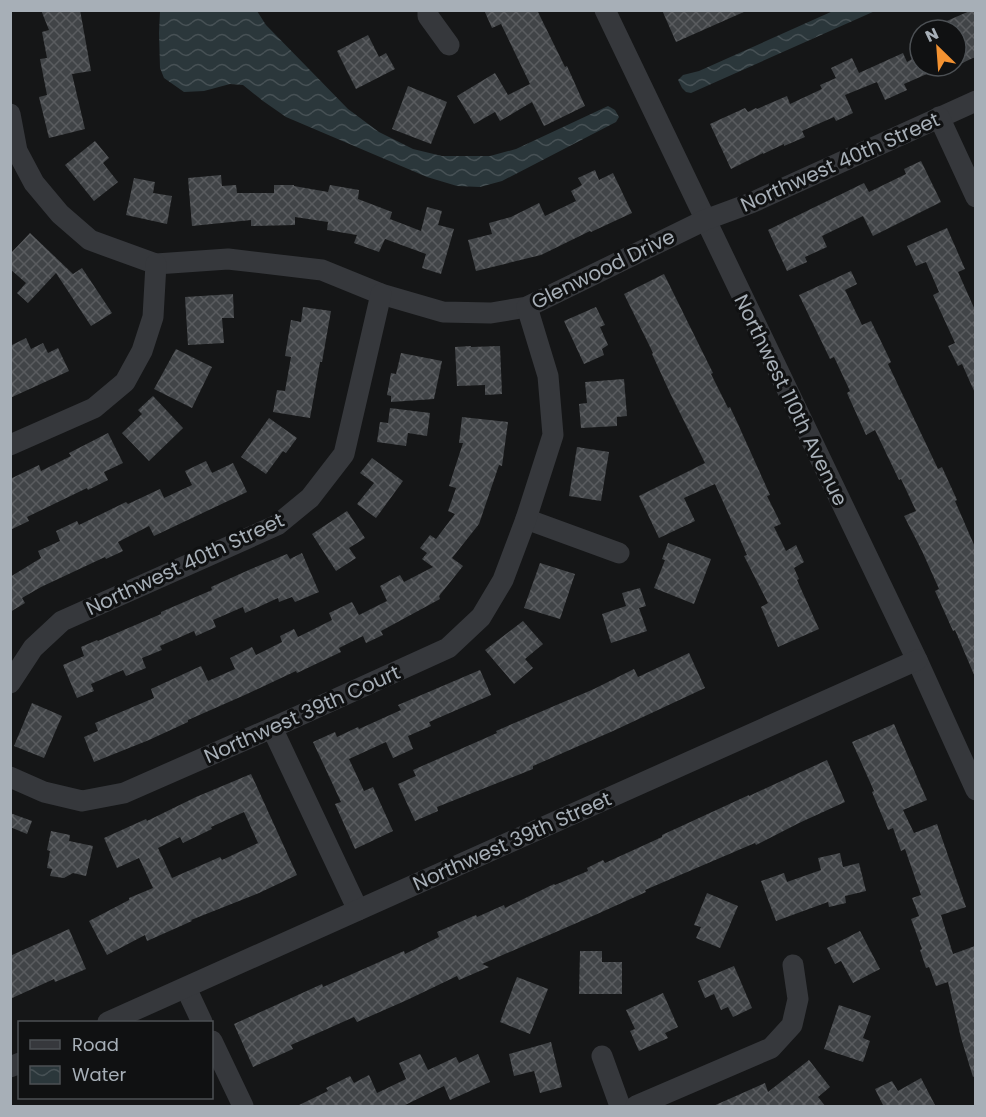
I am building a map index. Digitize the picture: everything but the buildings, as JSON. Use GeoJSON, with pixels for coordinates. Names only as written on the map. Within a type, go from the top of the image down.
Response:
{"type":"FeatureCollection","features":[{"type":"Feature","properties":{"kind":"street"},"geometry":{"type":"LineString","coordinates":[[428,10],[428,16],[448,45]]}},
{"type":"Feature","properties":{"kind":"street","name":"Northwest 110th Avenue"},"geometry":{"type":"LineString","coordinates":[[605,10],[917,660],[975,790]]}},
{"type":"Feature","properties":{"kind":"street","name":"Northwest 40th Street"},"geometry":{"type":"LineString","coordinates":[[705,220],[750,203],[975,101]]}},
{"type":"Feature","properties":{"kind":"street","name":"Glenwood Drive"},"geometry":{"type":"LineString","coordinates":[[10,114],[14,152],[34,183],[60,214],[90,240],[156,264],[228,259],[322,270],[381,294],[443,312],[491,313],[527,307],[705,220]]}},
{"type":"Feature","properties":{"kind":"street"},"geometry":{"type":"LineString","coordinates":[[939,117],[975,197]]}},
{"type":"Feature","properties":{"kind":"street"},"geometry":{"type":"LineString","coordinates":[[10,445],[94,408],[125,382],[142,351],[153,317],[156,264]]}},
{"type":"Feature","properties":{"kind":"street","name":"Northwest 40th Street"},"geometry":{"type":"LineString","coordinates":[[10,683],[33,648],[62,621],[278,525],[310,498],[344,454],[381,294]]}},
{"type":"Feature","properties":{"kind":"street","name":"Northwest 39th Court"},"geometry":{"type":"LineString","coordinates":[[10,777],[44,792],[82,801],[124,793],[448,648],[481,617],[503,580],[526,519],[553,435],[548,376],[527,307]]}},
{"type":"Feature","properties":{"kind":"street"},"geometry":{"type":"LineString","coordinates":[[526,519],[619,553]]}},
{"type":"Feature","properties":{"kind":"street","name":"Northwest 39th Street"},"geometry":{"type":"LineString","coordinates":[[112,1021],[917,660]]}},
{"type":"Feature","properties":{"kind":"street"},"geometry":{"type":"LineString","coordinates":[[272,728],[358,910]]}},
{"type":"Feature","properties":{"kind":"street"},"geometry":{"type":"LineString","coordinates":[[636,1107],[771,1048],[792,1025],[798,999],[793,965]]}},
{"type":"Feature","properties":{"kind":"street"},"geometry":{"type":"LineString","coordinates":[[186,988],[201,1021]]}},
{"type":"Feature","properties":{"kind":"street"},"geometry":{"type":"LineString","coordinates":[[213,1043],[243,1107]]}},
{"type":"Feature","properties":{"kind":"street"},"geometry":{"type":"LineString","coordinates":[[602,1056],[620,1107]]}},
{"type":"Feature","properties":{"kind":"water"},"geometry":{"type":"Polygon","coordinates":[[[160,11],[257,11],[266,25],[348,109],[379,132],[413,149],[442,156],[490,156],[516,149],[608,106],[615,110],[619,117],[616,122],[502,181],[480,187],[457,186],[427,177],[286,117],[243,85],[230,84],[204,91],[184,92],[164,78],[160,68],[160,11]]]}},
{"type":"Feature","properties":{"kind":"water"},"geometry":{"type":"Polygon","coordinates":[[[833,11],[875,11],[691,93],[682,88],[678,80],[683,75],[699,71],[833,11]]]}}]}
